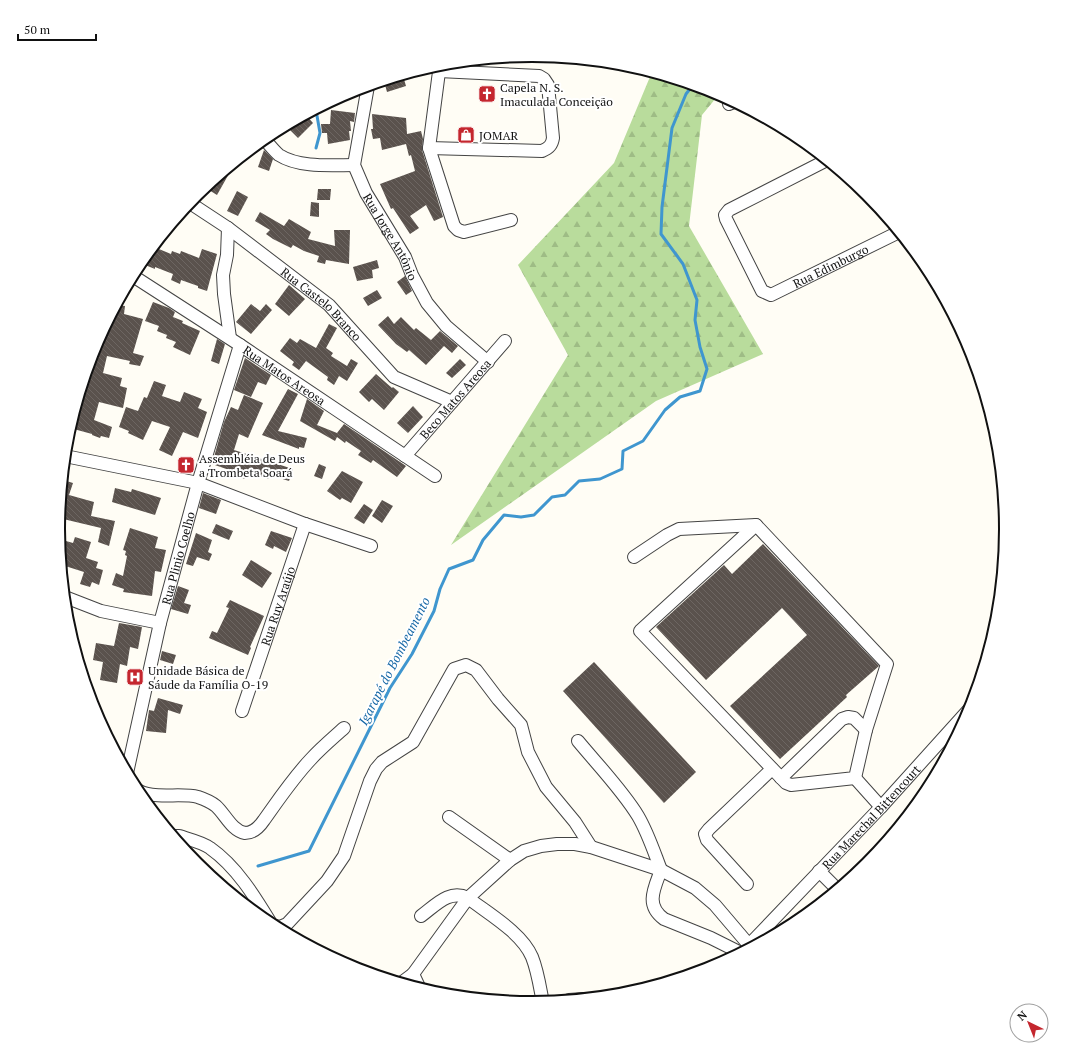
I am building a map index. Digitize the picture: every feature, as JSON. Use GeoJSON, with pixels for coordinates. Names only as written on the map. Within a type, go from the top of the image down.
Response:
{"type":"FeatureCollection","features":[{"type":"Feature","properties":{"kind":"street"},"geometry":{"type":"LineString","coordinates":[[428,148],[542,151],[552,144],[553,138],[548,85],[544,79],[539,76],[453,69]]}},
{"type":"Feature","properties":{"kind":"street"},"geometry":{"type":"LineString","coordinates":[[439,72],[428,148],[454,226],[458,230],[464,232],[511,220]]}},
{"type":"Feature","properties":{"kind":"street"},"geometry":{"type":"LineString","coordinates":[[269,144],[279,155],[295,162],[313,165],[354,165],[367,93]]}},
{"type":"Feature","properties":{"kind":"street","name":"Rua Edimburgo"},"geometry":{"type":"LineString","coordinates":[[822,163],[729,210],[725,215],[726,220],[762,291],[771,295],[894,234]]}},
{"type":"Feature","properties":{"kind":"street","name":"Rua Jorge Antônio"},"geometry":{"type":"LineString","coordinates":[[354,165],[366,193],[405,257],[412,275],[427,303],[446,326],[488,362]]}},
{"type":"Feature","properties":{"kind":"street","name":"Rua Castelo Branco"},"geometry":{"type":"LineString","coordinates":[[195,206],[228,228],[329,305],[394,377],[452,402]]}},
{"type":"Feature","properties":{"kind":"street"},"geometry":{"type":"LineString","coordinates":[[228,228],[227,255],[223,275],[230,338]]}},
{"type":"Feature","properties":{"kind":"street","name":"Rua Matos Areosa"},"geometry":{"type":"LineString","coordinates":[[138,279],[230,338],[435,476]]}},
{"type":"Feature","properties":{"kind":"street","name":"Beco Matos Areosa"},"geometry":{"type":"LineString","coordinates":[[405,456],[505,341]]}},
{"type":"Feature","properties":{"kind":"street","name":"Rua Plinio Coelho"},"geometry":{"type":"LineString","coordinates":[[129,764],[160,623],[198,483],[240,345]]}},
{"type":"Feature","properties":{"kind":"street"},"geometry":{"type":"LineString","coordinates":[[71,457],[198,483],[305,524],[371,546]]}},
{"type":"Feature","properties":{"kind":"street","name":"Rua Ruy Araújo"},"geometry":{"type":"LineString","coordinates":[[242,711],[305,524]]}},
{"type":"Feature","properties":{"kind":"street"},"geometry":{"type":"LineString","coordinates":[[756,525],[640,631],[786,783],[791,785],[855,778]]}},
{"type":"Feature","properties":{"kind":"street"},"geometry":{"type":"LineString","coordinates":[[634,557],[667,535],[680,529],[756,525],[887,664],[866,730],[855,778]]}},
{"type":"Feature","properties":{"kind":"street"},"geometry":{"type":"LineString","coordinates":[[70,599],[100,611],[160,623]]}},
{"type":"Feature","properties":{"kind":"street"},"geometry":{"type":"LineString","coordinates":[[284,925],[327,881],[344,856],[370,781],[376,769],[382,762],[413,742],[454,669],[466,665],[476,670],[498,699],[521,725],[528,752],[546,787],[575,822],[591,847]]}},
{"type":"Feature","properties":{"kind":"street"},"geometry":{"type":"LineString","coordinates":[[781,778],[842,719],[848,717],[854,718],[866,730]]}},
{"type":"Feature","properties":{"kind":"street","name":"Rua Marechal Bittencourt"},"geometry":{"type":"LineString","coordinates":[[753,941],[881,806],[958,721]]}},
{"type":"Feature","properties":{"kind":"street"},"geometry":{"type":"LineString","coordinates":[[147,793],[194,796],[205,799],[216,806],[239,831],[246,833],[253,831],[260,825],[293,780],[311,759],[344,728]]}},
{"type":"Feature","properties":{"kind":"street"},"geometry":{"type":"LineString","coordinates":[[578,741],[626,799],[638,815],[646,831],[661,870],[653,892],[652,900],[654,908],[659,915],[664,919],[711,938],[742,948]]}},
{"type":"Feature","properties":{"kind":"street"},"geometry":{"type":"LineString","coordinates":[[747,884],[707,840],[706,834],[709,829],[772,769]]}},
{"type":"Feature","properties":{"kind":"street"},"geometry":{"type":"LineString","coordinates":[[855,778],[881,806]]}},
{"type":"Feature","properties":{"kind":"street"},"geometry":{"type":"LineString","coordinates":[[449,817],[510,860]]}},
{"type":"Feature","properties":{"kind":"street"},"geometry":{"type":"LineString","coordinates":[[180,836],[210,847],[232,867],[263,911]]}},
{"type":"Feature","properties":{"kind":"street"},"geometry":{"type":"LineString","coordinates":[[406,979],[413,974],[468,898],[510,860],[524,851],[541,846],[557,844],[575,844],[591,847],[661,870],[695,888],[715,905],[744,946]]}},
{"type":"Feature","properties":{"kind":"street"},"geometry":{"type":"LineString","coordinates":[[819,871],[834,886]]}},
{"type":"Feature","properties":{"kind":"street"},"geometry":{"type":"LineString","coordinates":[[421,916],[450,896],[456,895],[468,898],[518,937],[531,956],[542,997]]}},
{"type":"Feature","properties":{"kind":"street"},"geometry":{"type":"LineString","coordinates":[[413,974],[417,982]]}},
{"type":"Feature","properties":{"kind":"green space"},"geometry":{"type":"Polygon","coordinates":[[[650,77],[683,87],[715,100],[702,115],[689,226],[763,354],[656,401],[451,545],[568,355],[518,265],[614,163],[650,77]]]}},
{"type":"Feature","properties":{"kind":"building"},"geometry":{"type":"Polygon","coordinates":[[[404,80],[406,86],[387,92],[385,86],[404,80]]]}},
{"type":"Feature","properties":{"kind":"building"},"geometry":{"type":"Polygon","coordinates":[[[331,110],[355,113],[354,122],[350,121],[350,140],[328,144],[327,133],[322,133],[321,124],[330,124],[331,110]]]}},
{"type":"Feature","properties":{"kind":"building"},"geometry":{"type":"Polygon","coordinates":[[[372,114],[406,118],[407,134],[421,131],[423,139],[422,150],[443,217],[434,221],[426,205],[410,216],[419,228],[410,234],[393,208],[391,209],[380,184],[415,171],[411,155],[409,156],[406,144],[382,150],[380,138],[373,139],[371,129],[373,129],[372,114]]]}},
{"type":"Feature","properties":{"kind":"building"},"geometry":{"type":"Polygon","coordinates":[[[310,119],[313,123],[298,138],[290,130],[310,119]]]}},
{"type":"Feature","properties":{"kind":"building"},"geometry":{"type":"Polygon","coordinates":[[[264,150],[273,159],[269,171],[258,167],[264,150]]]}},
{"type":"Feature","properties":{"kind":"building"},"geometry":{"type":"Polygon","coordinates":[[[229,174],[217,195],[210,191],[229,174]]]}},
{"type":"Feature","properties":{"kind":"building"},"geometry":{"type":"Polygon","coordinates":[[[318,189],[331,189],[330,200],[317,200],[318,189]]]}},
{"type":"Feature","properties":{"kind":"building"},"geometry":{"type":"Polygon","coordinates":[[[237,191],[248,197],[238,216],[227,211],[237,191]]]}},
{"type":"Feature","properties":{"kind":"building"},"geometry":{"type":"Polygon","coordinates":[[[311,202],[319,203],[319,217],[310,216],[311,202]]]}},
{"type":"Feature","properties":{"kind":"building"},"geometry":{"type":"Polygon","coordinates":[[[260,212],[284,226],[289,219],[311,232],[308,239],[335,246],[334,230],[350,230],[349,264],[326,260],[325,264],[317,262],[319,256],[304,251],[293,245],[291,248],[273,239],[266,234],[270,230],[255,221],[260,212]]]}},
{"type":"Feature","properties":{"kind":"building"},"geometry":{"type":"Polygon","coordinates":[[[159,249],[171,254],[172,251],[180,254],[181,251],[199,258],[202,249],[217,254],[207,291],[181,280],[180,284],[171,280],[173,274],[155,267],[155,269],[147,266],[159,249]]]}},
{"type":"Feature","properties":{"kind":"building"},"geometry":{"type":"Polygon","coordinates":[[[377,260],[379,268],[372,270],[373,278],[357,281],[353,267],[377,260]]]}},
{"type":"Feature","properties":{"kind":"building"},"geometry":{"type":"Polygon","coordinates":[[[405,276],[412,291],[406,295],[397,282],[405,276]]]}},
{"type":"Feature","properties":{"kind":"building"},"geometry":{"type":"Polygon","coordinates":[[[289,285],[305,299],[289,316],[275,304],[289,285]]]}},
{"type":"Feature","properties":{"kind":"building"},"geometry":{"type":"Polygon","coordinates":[[[377,290],[382,298],[368,306],[363,298],[377,290]]]}},
{"type":"Feature","properties":{"kind":"building"},"geometry":{"type":"Polygon","coordinates":[[[153,302],[169,308],[175,312],[173,317],[200,331],[190,355],[173,347],[176,342],[166,338],[167,335],[157,331],[159,326],[145,321],[153,302]]]}},
{"type":"Feature","properties":{"kind":"building"},"geometry":{"type":"Polygon","coordinates":[[[251,304],[260,311],[266,304],[272,310],[251,334],[236,322],[251,304]]]}},
{"type":"Feature","properties":{"kind":"building"},"geometry":{"type":"Polygon","coordinates":[[[123,306],[125,306],[124,314],[143,319],[133,353],[144,356],[140,366],[129,364],[130,361],[107,356],[103,373],[122,378],[120,386],[127,388],[123,408],[99,402],[94,420],[112,427],[109,438],[101,436],[100,438],[76,430],[81,409],[90,379],[101,351],[113,323],[123,306]]]}},
{"type":"Feature","properties":{"kind":"building"},"geometry":{"type":"Polygon","coordinates":[[[388,316],[394,324],[401,317],[414,330],[416,328],[431,340],[440,331],[458,346],[452,353],[444,346],[426,365],[409,350],[407,352],[396,344],[378,325],[388,316]]]}},
{"type":"Feature","properties":{"kind":"building"},"geometry":{"type":"Polygon","coordinates":[[[329,324],[337,328],[326,348],[333,353],[331,356],[347,366],[351,359],[358,363],[347,381],[339,376],[334,385],[327,380],[328,377],[306,361],[299,370],[292,365],[294,362],[280,351],[290,338],[297,343],[300,339],[316,348],[329,324]]]}},
{"type":"Feature","properties":{"kind":"building"},"geometry":{"type":"Polygon","coordinates":[[[217,339],[225,344],[219,364],[211,361],[217,339]]]}},
{"type":"Feature","properties":{"kind":"building"},"geometry":{"type":"Polygon","coordinates":[[[245,358],[271,375],[266,385],[258,382],[251,397],[234,390],[245,358]]]}},
{"type":"Feature","properties":{"kind":"building"},"geometry":{"type":"Polygon","coordinates":[[[460,359],[466,365],[452,378],[446,373],[460,359]]]}},
{"type":"Feature","properties":{"kind":"building"},"geometry":{"type":"Polygon","coordinates":[[[376,374],[399,392],[384,410],[372,399],[369,402],[359,392],[376,374]]]}},
{"type":"Feature","properties":{"kind":"building"},"geometry":{"type":"Polygon","coordinates":[[[154,381],[166,385],[162,396],[180,402],[184,392],[202,399],[198,408],[207,412],[198,438],[183,432],[172,456],[159,450],[170,427],[152,421],[143,440],[128,433],[129,431],[119,427],[126,407],[138,411],[144,397],[147,398],[154,381]]]}},
{"type":"Feature","properties":{"kind":"building"},"geometry":{"type":"Polygon","coordinates":[[[288,389],[298,394],[278,431],[307,438],[304,448],[299,447],[299,449],[262,435],[288,389]]]}},
{"type":"Feature","properties":{"kind":"building"},"geometry":{"type":"Polygon","coordinates":[[[244,395],[263,403],[248,438],[239,434],[234,450],[293,469],[289,481],[270,475],[268,479],[247,472],[245,479],[237,476],[238,473],[212,464],[224,422],[231,407],[238,410],[244,395]]]}},
{"type":"Feature","properties":{"kind":"building"},"geometry":{"type":"Polygon","coordinates":[[[307,399],[324,411],[317,425],[337,433],[344,424],[406,466],[397,477],[373,460],[371,463],[358,455],[361,451],[346,441],[345,443],[337,437],[335,441],[300,421],[307,399]]]}},
{"type":"Feature","properties":{"kind":"building"},"geometry":{"type":"Polygon","coordinates":[[[413,406],[423,417],[408,433],[397,423],[413,406]]]}},
{"type":"Feature","properties":{"kind":"building"},"geometry":{"type":"Polygon","coordinates":[[[319,464],[326,467],[322,479],[314,476],[319,464]]]}},
{"type":"Feature","properties":{"kind":"building"},"geometry":{"type":"Polygon","coordinates":[[[342,471],[363,482],[351,503],[342,498],[340,500],[327,491],[342,471]]]}},
{"type":"Feature","properties":{"kind":"building"},"geometry":{"type":"Polygon","coordinates":[[[68,481],[73,483],[69,495],[94,502],[91,516],[115,521],[109,546],[98,542],[101,528],[65,520],[68,481]]]}},
{"type":"Feature","properties":{"kind":"building"},"geometry":{"type":"Polygon","coordinates":[[[115,488],[131,492],[132,489],[161,498],[155,515],[112,502],[115,488]]]}},
{"type":"Feature","properties":{"kind":"building"},"geometry":{"type":"Polygon","coordinates":[[[203,493],[221,500],[216,514],[199,508],[203,493]]]}},
{"type":"Feature","properties":{"kind":"building"},"geometry":{"type":"Polygon","coordinates":[[[382,500],[393,506],[382,523],[372,516],[382,500]]]}},
{"type":"Feature","properties":{"kind":"building"},"geometry":{"type":"Polygon","coordinates":[[[364,504],[373,510],[364,524],[354,518],[364,504]]]}},
{"type":"Feature","properties":{"kind":"building"},"geometry":{"type":"Polygon","coordinates":[[[216,524],[233,531],[229,540],[212,533],[216,524]]]}},
{"type":"Feature","properties":{"kind":"building"},"geometry":{"type":"Polygon","coordinates":[[[130,528],[158,537],[155,548],[166,550],[161,572],[155,571],[152,596],[123,592],[124,589],[112,585],[116,573],[123,576],[127,556],[125,555],[126,551],[123,550],[130,528]]]}},
{"type":"Feature","properties":{"kind":"building"},"geometry":{"type":"Polygon","coordinates":[[[271,531],[292,538],[286,552],[274,546],[273,549],[265,545],[271,531]]]}},
{"type":"Feature","properties":{"kind":"building"},"geometry":{"type":"Polygon","coordinates":[[[196,533],[212,540],[208,552],[212,554],[209,561],[197,557],[193,566],[186,564],[196,533]]]}},
{"type":"Feature","properties":{"kind":"building"},"geometry":{"type":"Polygon","coordinates":[[[75,537],[91,542],[86,558],[98,562],[96,568],[103,570],[99,585],[92,582],[90,587],[80,584],[84,572],[67,566],[65,541],[73,543],[75,537]]]}},
{"type":"Feature","properties":{"kind":"building"},"geometry":{"type":"Polygon","coordinates":[[[763,544],[879,666],[846,695],[847,697],[780,759],[730,706],[807,635],[782,608],[706,680],[656,627],[724,565],[732,574],[763,544]]]}},
{"type":"Feature","properties":{"kind":"building"},"geometry":{"type":"Polygon","coordinates":[[[251,560],[272,573],[262,588],[242,575],[251,560]]]}},
{"type":"Feature","properties":{"kind":"building"},"geometry":{"type":"Polygon","coordinates":[[[178,586],[189,590],[184,603],[191,605],[188,614],[171,609],[178,586]]]}},
{"type":"Feature","properties":{"kind":"building"},"geometry":{"type":"Polygon","coordinates":[[[230,600],[264,616],[248,655],[209,638],[212,631],[217,633],[229,608],[226,607],[230,600]]]}},
{"type":"Feature","properties":{"kind":"building"},"geometry":{"type":"Polygon","coordinates":[[[119,623],[142,627],[138,649],[130,647],[127,666],[120,664],[117,683],[100,680],[103,662],[93,660],[96,643],[114,646],[119,623]]]}},
{"type":"Feature","properties":{"kind":"building"},"geometry":{"type":"Polygon","coordinates":[[[162,651],[176,655],[173,664],[160,660],[162,651]]]}},
{"type":"Feature","properties":{"kind":"building"},"geometry":{"type":"Polygon","coordinates":[[[594,662],[696,772],[664,803],[563,691],[594,662]]]}},
{"type":"Feature","properties":{"kind":"building"},"geometry":{"type":"Polygon","coordinates":[[[158,698],[183,705],[180,714],[168,710],[166,733],[146,731],[149,710],[154,711],[158,698]]]}},
{"type":"Feature","properties":{"kind":"waterway","name":"Igarapé do Bombeamento"},"geometry":{"type":"LineString","coordinates":[[258,866],[309,851],[390,688],[412,654],[434,611],[440,589],[449,569],[473,560],[483,540],[504,515],[521,517],[534,515],[552,497],[565,495],[579,481],[600,479],[622,469],[623,451],[643,441],[665,410],[680,397],[700,391],[707,369],[700,347],[695,320],[697,300],[683,264],[661,234],[662,207],[672,128],[686,94],[689,90]]}},
{"type":"Feature","properties":{"kind":"waterway"},"geometry":{"type":"LineString","coordinates":[[316,148],[320,133],[317,115]]}},
{"type":"Feature","properties":{"kind":"place","name":"Capela N. S. Imaculada Conceição"},"geometry":{"type":"Point","coordinates":[487,94]}},
{"type":"Feature","properties":{"kind":"place","name":"JOMAR"},"geometry":{"type":"Point","coordinates":[466,135]}},
{"type":"Feature","properties":{"kind":"place","name":"Assembléia de Deus a Trombeta Soará"},"geometry":{"type":"Point","coordinates":[186,465]}},
{"type":"Feature","properties":{"kind":"place","name":"Unidade Básica de Sáude da Família O-19"},"geometry":{"type":"Point","coordinates":[135,677]}}]}
